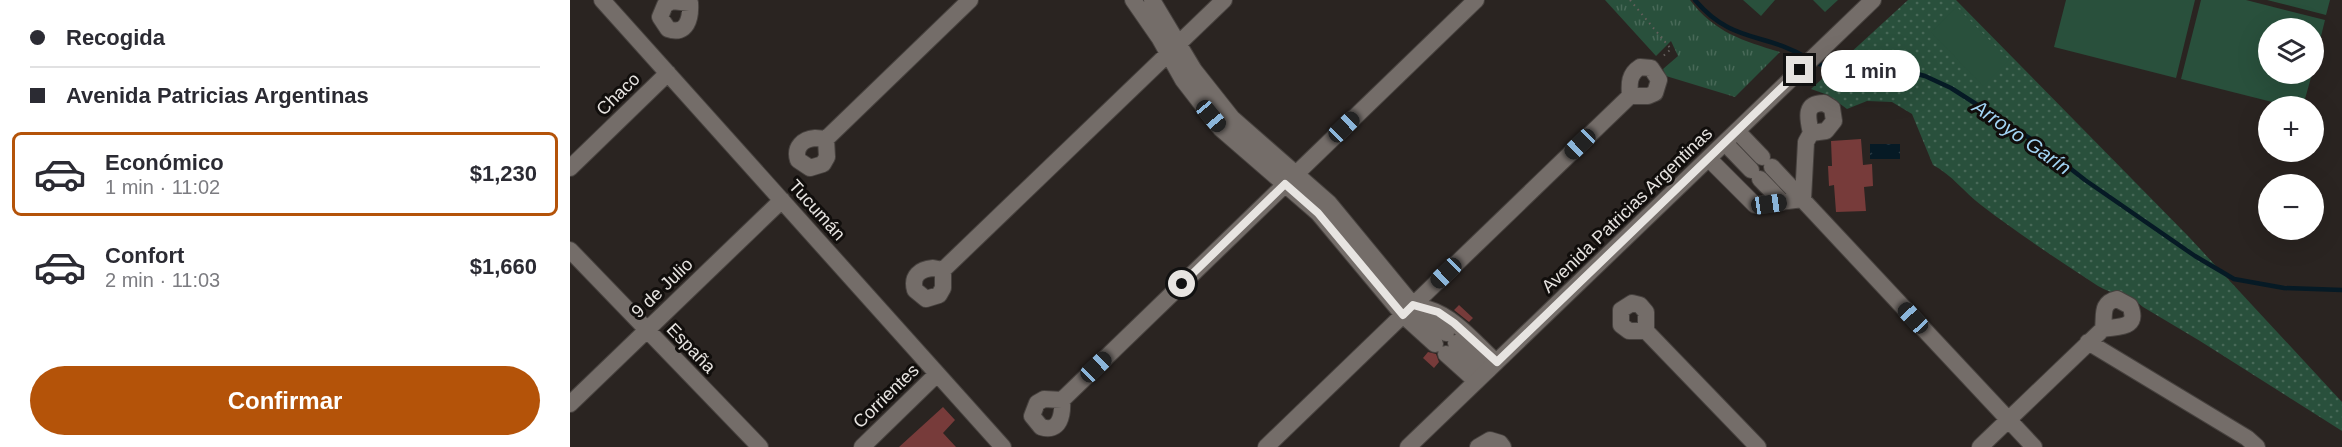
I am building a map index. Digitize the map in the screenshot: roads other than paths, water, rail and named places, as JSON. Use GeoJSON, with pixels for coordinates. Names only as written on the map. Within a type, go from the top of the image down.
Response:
{"type":"FeatureCollection","features":[{"type":"Feature","properties":{"kind":"street","name":"Tucumán"},"geometry":{"type":"LineString","coordinates":[[602,0],[1003,447]]}},
{"type":"Feature","properties":{"kind":"street"},"geometry":{"type":"LineString","coordinates":[[826,139],[970,0]]}},
{"type":"Feature","properties":{"kind":"street"},"geometry":{"type":"LineString","coordinates":[[1133,0],[1174,49]]}},
{"type":"Feature","properties":{"kind":"street"},"geometry":{"type":"LineString","coordinates":[[1152,0],[1174,49],[1183,80],[1221,129],[1290,179],[1329,203],[1408,310],[1446,343],[1487,371]]}},
{"type":"Feature","properties":{"kind":"street"},"geometry":{"type":"LineString","coordinates":[[943,270],[1224,0]]}},
{"type":"Feature","properties":{"kind":"street"},"geometry":{"type":"LineString","coordinates":[[1062,400],[1476,0]]}},
{"type":"Feature","properties":{"kind":"street","name":"Avenida Patricias Argentinas"},"geometry":{"type":"LineString","coordinates":[[1408,447],[1872,0]]}},
{"type":"Feature","properties":{"kind":"street"},"geometry":{"type":"LineString","coordinates":[[1266,447],[1630,96],[1641,97],[1655,93],[1659,80],[1651,68],[1640,67],[1634,71],[1629,85],[1630,96]]}},
{"type":"Feature","properties":{"kind":"street","name":"Chaco"},"geometry":{"type":"LineString","coordinates":[[570,168],[668,74]]}},
{"type":"Feature","properties":{"kind":"street"},"geometry":{"type":"LineString","coordinates":[[1737,131],[1782,202]]}},
{"type":"Feature","properties":{"kind":"street"},"geometry":{"type":"LineString","coordinates":[[1803,199],[1806,142],[1810,133]]}},
{"type":"Feature","properties":{"kind":"street"},"geometry":{"type":"LineString","coordinates":[[1725,143],[1803,199],[2034,447]]}},
{"type":"Feature","properties":{"kind":"street"},"geometry":{"type":"LineString","coordinates":[[1709,159],[1755,205],[1803,199]]}},
{"type":"Feature","properties":{"kind":"street","name":"9 de Julio"},"geometry":{"type":"LineString","coordinates":[[570,404],[782,200]]}},
{"type":"Feature","properties":{"kind":"street","name":"España"},"geometry":{"type":"LineString","coordinates":[[570,250],[760,447]]}},
{"type":"Feature","properties":{"kind":"street"},"geometry":{"type":"LineString","coordinates":[[1408,310],[1438,312],[1454,323],[1487,371]]}},
{"type":"Feature","properties":{"kind":"street"},"geometry":{"type":"LineString","coordinates":[[1980,447],[2103,329]]}},
{"type":"Feature","properties":{"kind":"street"},"geometry":{"type":"LineString","coordinates":[[1646,331],[1758,447]]}},
{"type":"Feature","properties":{"kind":"street"},"geometry":{"type":"LineString","coordinates":[[2088,342],[2247,438],[2257,447]]}},
{"type":"Feature","properties":{"kind":"street","name":"Corrientes"},"geometry":{"type":"LineString","coordinates":[[862,447],[937,374]]}},
{"type":"Feature","properties":{"kind":"street"},"geometry":{"type":"LineString","coordinates":[[1478,447],[1490,440],[1500,443],[1503,447]]}},
{"type":"Feature","properties":{"kind":"water"},"geometry":{"type":"Polygon","coordinates":[[[1870,144],[1900,144],[1900,159],[1870,159],[1870,144]]]}},
{"type":"Feature","properties":{"kind":"waterway","name":"Arroyo Garín"},"geometry":{"type":"LineString","coordinates":[[1695,0],[1722,24],[1749,36],[1777,44],[1807,58]]}},
{"type":"Feature","properties":{"kind":"waterway","name":"Arroyo Garín"},"geometry":{"type":"LineString","coordinates":[[1815,62],[1848,70],[1875,67],[1906,71],[1925,76],[1951,88],[2039,144],[2085,180],[2195,256],[2234,279],[2284,288],[2342,290]]}}]}
